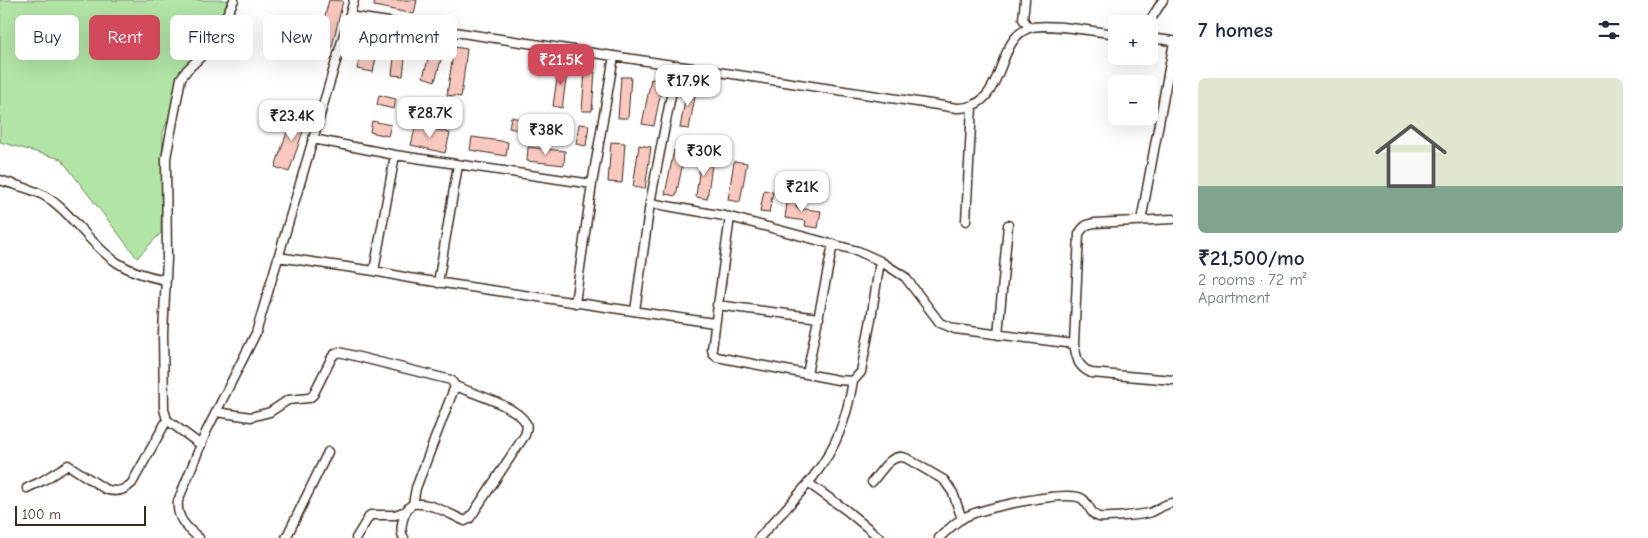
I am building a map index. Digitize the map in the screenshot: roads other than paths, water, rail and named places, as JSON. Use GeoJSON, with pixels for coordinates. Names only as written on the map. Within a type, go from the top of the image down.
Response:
{"type":"FeatureCollection","features":[{"type":"Feature","properties":{"kind":"street"},"geometry":{"type":"LineString","coordinates":[[201,445],[167,420],[164,409],[162,333],[166,280],[166,158],[181,78],[211,47],[234,0]]}},
{"type":"Feature","properties":{"kind":"street"},"geometry":{"type":"LineString","coordinates":[[349,15],[354,0]]}},
{"type":"Feature","properties":{"kind":"street"},"geometry":{"type":"LineString","coordinates":[[1025,0],[1023,19],[1028,28]]}},
{"type":"Feature","properties":{"kind":"street"},"geometry":{"type":"LineString","coordinates":[[1154,15],[1163,0]]}},
{"type":"Feature","properties":{"kind":"street"},"geometry":{"type":"LineString","coordinates":[[457,32],[957,108],[972,107],[988,94],[994,85],[1010,46],[1028,28],[1046,26],[1108,33]]}},
{"type":"Feature","properties":{"kind":"street"},"geometry":{"type":"LineString","coordinates":[[1158,39],[1173,41]]}},
{"type":"Feature","properties":{"kind":"street"},"geometry":{"type":"LineString","coordinates":[[199,538],[179,518],[178,501],[216,412],[253,340],[340,46]]}},
{"type":"Feature","properties":{"kind":"street"},"geometry":{"type":"LineString","coordinates":[[1141,221],[1173,47]]}},
{"type":"Feature","properties":{"kind":"street"},"geometry":{"type":"LineString","coordinates":[[574,303],[614,56]]}},
{"type":"Feature","properties":{"kind":"street"},"geometry":{"type":"LineString","coordinates":[[636,312],[650,203],[677,65]]}},
{"type":"Feature","properties":{"kind":"street"},"geometry":{"type":"LineString","coordinates":[[966,221],[972,107]]}},
{"type":"Feature","properties":{"kind":"street"},"geometry":{"type":"LineString","coordinates":[[312,139],[395,155],[592,184]]}},
{"type":"Feature","properties":{"kind":"street"},"geometry":{"type":"LineString","coordinates":[[374,271],[395,155]]}},
{"type":"Feature","properties":{"kind":"street"},"geometry":{"type":"LineString","coordinates":[[438,283],[458,165]]}},
{"type":"Feature","properties":{"kind":"street"},"geometry":{"type":"LineString","coordinates":[[0,180],[31,190],[53,202],[103,252],[124,268],[142,275],[166,280]]}},
{"type":"Feature","properties":{"kind":"street"},"geometry":{"type":"LineString","coordinates":[[650,203],[730,217],[858,251],[880,261],[905,277],[940,323],[955,329],[1074,344]]}},
{"type":"Feature","properties":{"kind":"street"},"geometry":{"type":"LineString","coordinates":[[730,217],[714,323],[713,354],[717,357],[854,381]]}},
{"type":"Feature","properties":{"kind":"street"},"geometry":{"type":"LineString","coordinates":[[1173,219],[1088,224],[1082,228],[1079,234],[1074,344],[1077,360],[1083,369],[1091,374],[1173,380]]}},
{"type":"Feature","properties":{"kind":"street"},"geometry":{"type":"LineString","coordinates":[[998,335],[1008,225]]}},
{"type":"Feature","properties":{"kind":"street"},"geometry":{"type":"LineString","coordinates":[[807,374],[833,244]]}},
{"type":"Feature","properties":{"kind":"street"},"geometry":{"type":"LineString","coordinates":[[278,257],[374,271],[438,283],[714,323]]}},
{"type":"Feature","properties":{"kind":"street"},"geometry":{"type":"LineString","coordinates":[[759,538],[808,483],[824,461],[839,435],[848,411],[854,381],[861,372],[880,261]]}},
{"type":"Feature","properties":{"kind":"street"},"geometry":{"type":"LineString","coordinates":[[717,306],[819,318]]}},
{"type":"Feature","properties":{"kind":"street"},"geometry":{"type":"LineString","coordinates":[[216,412],[251,417],[270,412],[288,400],[309,398],[313,395],[332,357],[340,352],[439,375],[451,380],[455,386],[508,408],[526,423],[525,435],[467,521],[439,509],[413,504]]}},
{"type":"Feature","properties":{"kind":"street"},"geometry":{"type":"LineString","coordinates":[[356,538],[370,515],[395,515],[406,511],[413,504],[416,488],[455,386]]}},
{"type":"Feature","properties":{"kind":"street"},"geometry":{"type":"LineString","coordinates":[[27,488],[68,465],[105,490],[112,492],[126,488],[132,483],[167,420]]}},
{"type":"Feature","properties":{"kind":"street"},"geometry":{"type":"LineString","coordinates":[[286,538],[328,452]]}},
{"type":"Feature","properties":{"kind":"street"},"geometry":{"type":"LineString","coordinates":[[872,482],[892,459],[901,456],[906,458],[944,480],[952,493],[962,519]]}},
{"type":"Feature","properties":{"kind":"street"},"geometry":{"type":"LineString","coordinates":[[808,483],[846,510],[880,538]]}},
{"type":"Feature","properties":{"kind":"street"},"geometry":{"type":"LineString","coordinates":[[940,538],[962,519],[980,512],[1070,496],[1086,501],[1098,516],[1146,514],[1173,503]]}},
{"type":"Feature","properties":{"kind":"street"},"geometry":{"type":"LineString","coordinates":[[404,538],[401,532],[406,511]]}}]}
